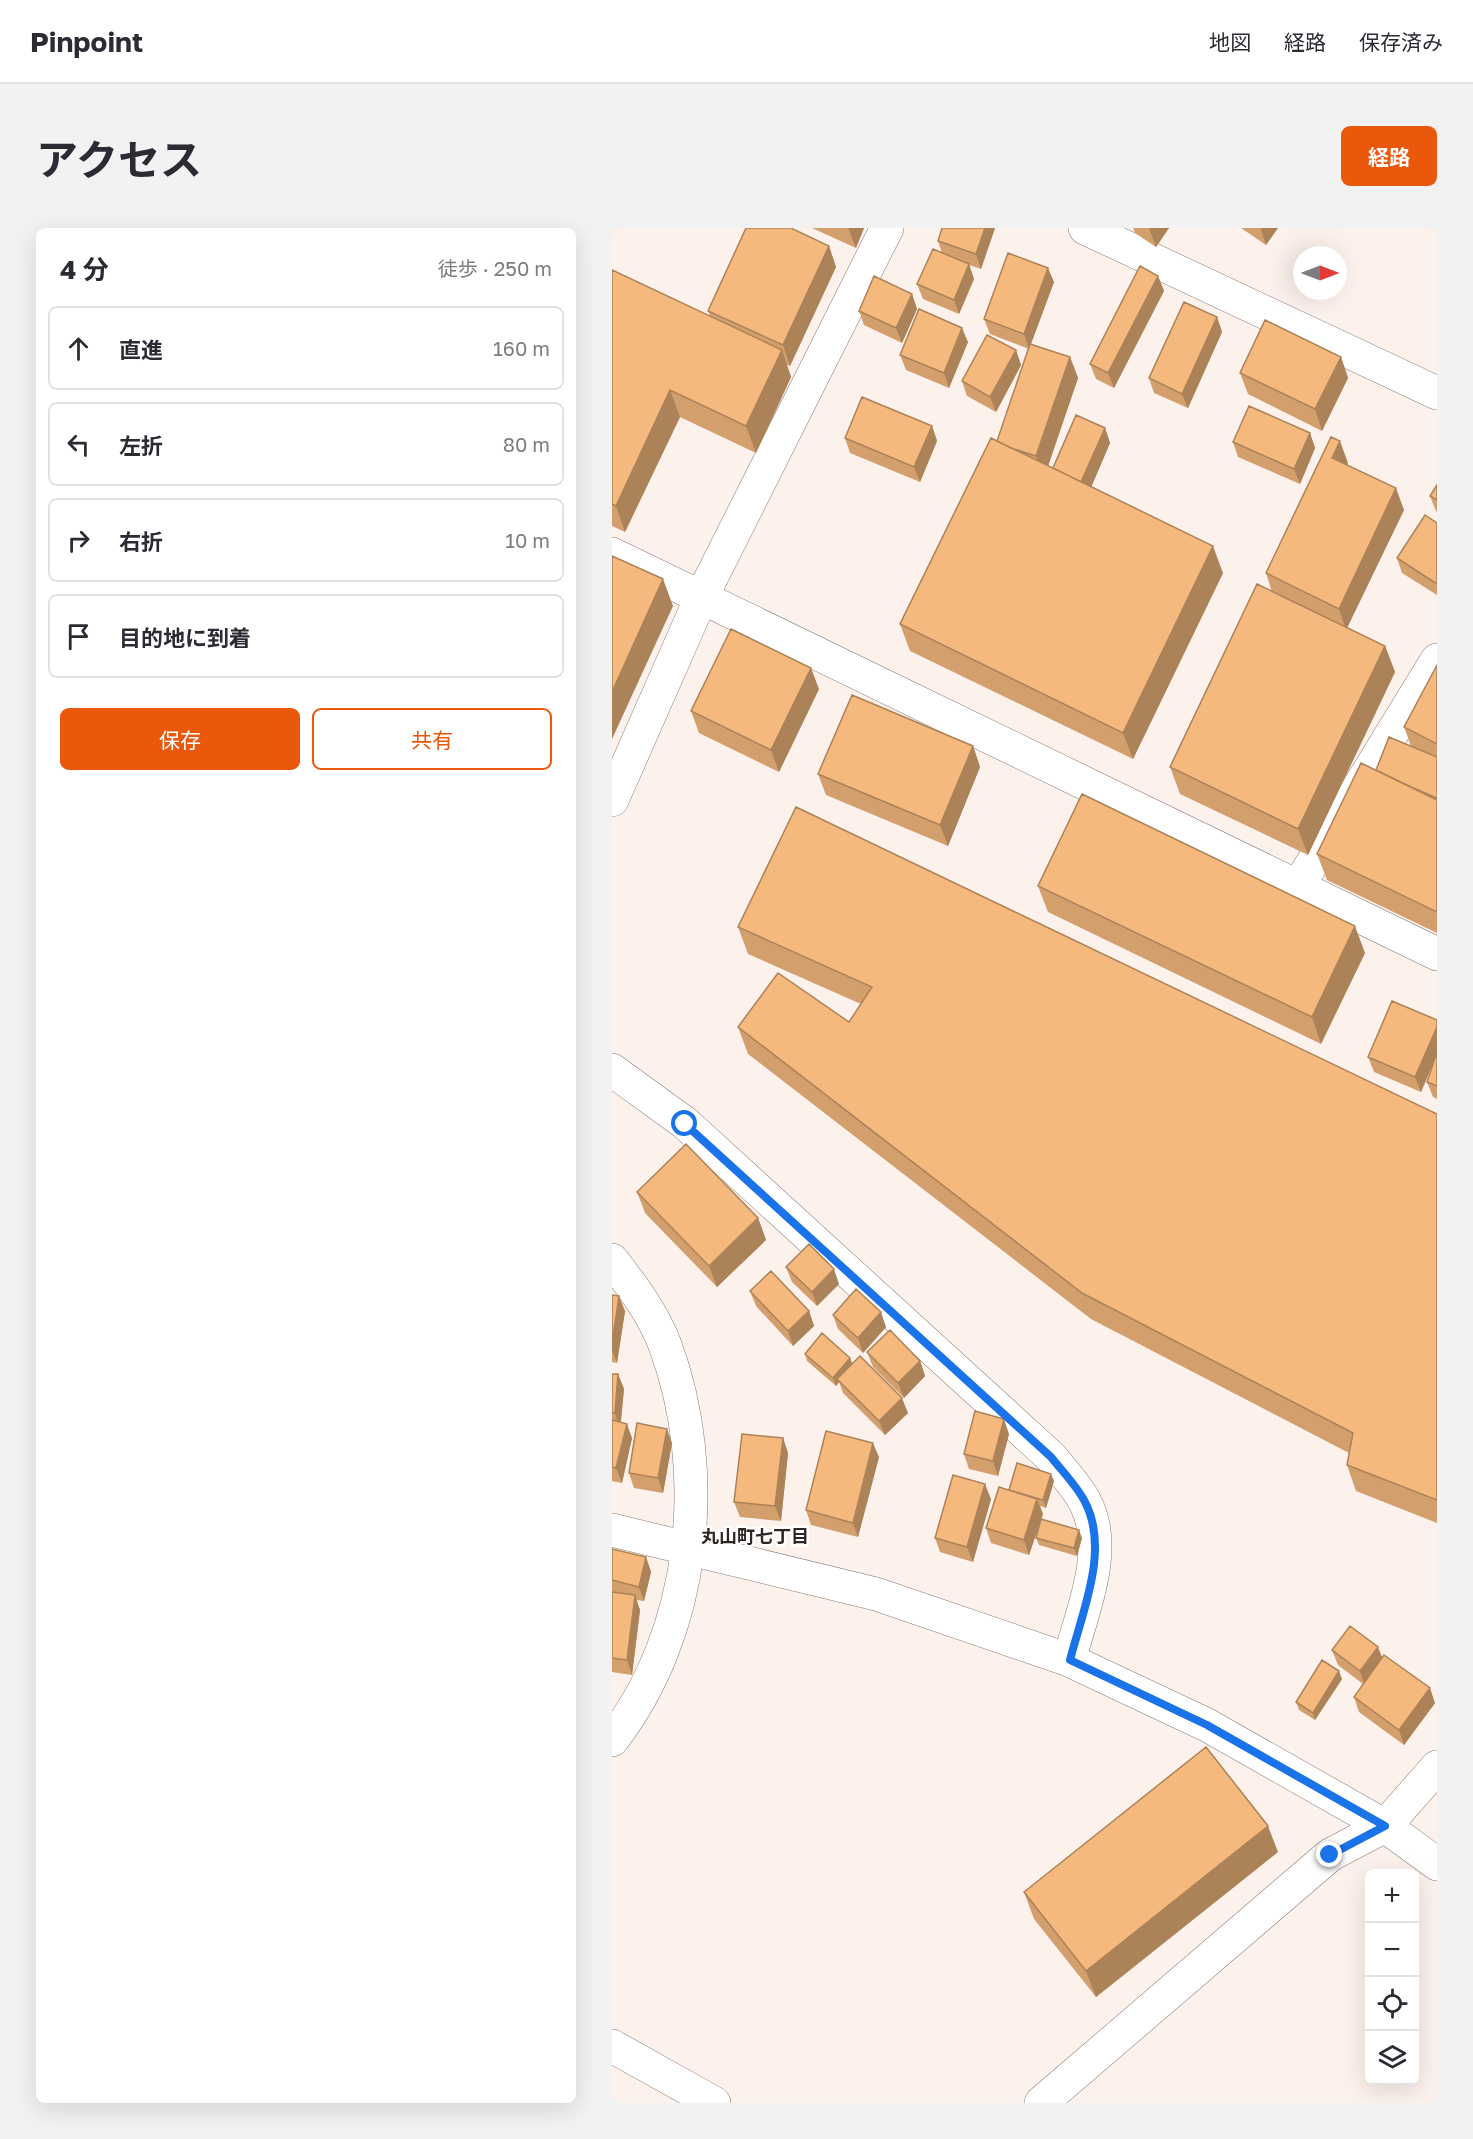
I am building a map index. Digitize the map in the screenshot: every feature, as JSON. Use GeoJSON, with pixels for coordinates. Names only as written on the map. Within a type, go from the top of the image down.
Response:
{"type":"FeatureCollection","features":[{"type":"Feature","properties":{"kind":"street"},"geometry":{"type":"LineString","coordinates":[[612,800],[701,598],[887,228]]}},
{"type":"Feature","properties":{"kind":"street"},"geometry":{"type":"LineString","coordinates":[[1085,228],[1437,393]]}},
{"type":"Feature","properties":{"kind":"street"},"geometry":{"type":"LineString","coordinates":[[612,555],[1437,954]]}},
{"type":"Feature","properties":{"kind":"street"},"geometry":{"type":"LineString","coordinates":[[1297,888],[1437,660]]}},
{"type":"Feature","properties":{"kind":"street"},"geometry":{"type":"LineString","coordinates":[[612,1070],[685,1124],[1051,1457],[1085,1502],[1094,1532],[1095,1562],[1070,1660]]}},
{"type":"Feature","properties":{"kind":"street"},"geometry":{"type":"LineString","coordinates":[[612,1260],[643,1301],[665,1344],[680,1393],[692,1491],[690,1548],[680,1600],[667,1637],[640,1695],[612,1740]]}},
{"type":"Feature","properties":{"kind":"street"},"geometry":{"type":"LineString","coordinates":[[612,1530],[876,1594],[1070,1660],[1207,1725],[1385,1826],[1437,1864]]}},
{"type":"Feature","properties":{"kind":"street"},"geometry":{"type":"LineString","coordinates":[[1041,2103],[1330,1855],[1385,1826],[1437,1767]]}},
{"type":"Feature","properties":{"kind":"street"},"geometry":{"type":"LineString","coordinates":[[612,2046],[714,2103]]}},
{"type":"Feature","properties":{"kind":"building"},"geometry":{"type":"Polygon","coordinates":[[[746,228],[791,228],[829,246],[783,345],[708,311],[746,228]]]}},
{"type":"Feature","properties":{"kind":"building"},"geometry":{"type":"Polygon","coordinates":[[[942,228],[985,228],[976,254],[938,241],[942,228]]]}},
{"type":"Feature","properties":{"kind":"building"},"geometry":{"type":"Polygon","coordinates":[[[933,249],[969,264],[954,300],[917,284],[933,249]]]}},
{"type":"Feature","properties":{"kind":"building"},"geometry":{"type":"Polygon","coordinates":[[[1008,253],[1048,268],[1024,334],[984,319],[1008,253]]]}},
{"type":"Feature","properties":{"kind":"building"},"geometry":{"type":"Polygon","coordinates":[[[1140,266],[1158,276],[1108,373],[1090,364],[1140,266]]]}},
{"type":"Feature","properties":{"kind":"building"},"geometry":{"type":"Polygon","coordinates":[[[612,270],[782,350],[746,426],[670,390],[616,506],[612,504],[612,270]]]}},
{"type":"Feature","properties":{"kind":"building"},"geometry":{"type":"Polygon","coordinates":[[[874,276],[912,294],[896,328],[859,311],[874,276]]]}},
{"type":"Feature","properties":{"kind":"building"},"geometry":{"type":"Polygon","coordinates":[[[1184,302],[1217,317],[1182,394],[1149,378],[1184,302]]]}},
{"type":"Feature","properties":{"kind":"building"},"geometry":{"type":"Polygon","coordinates":[[[919,309],[962,328],[944,373],[900,355],[919,309]]]}},
{"type":"Feature","properties":{"kind":"building"},"geometry":{"type":"Polygon","coordinates":[[[1265,320],[1341,357],[1315,409],[1240,373],[1265,320]]]}},
{"type":"Feature","properties":{"kind":"building"},"geometry":{"type":"Polygon","coordinates":[[[987,335],[1016,350],[990,397],[962,381],[987,335]]]}},
{"type":"Feature","properties":{"kind":"building"},"geometry":{"type":"Polygon","coordinates":[[[1030,344],[1070,357],[1036,456],[997,441],[1030,344]]]}},
{"type":"Feature","properties":{"kind":"building"},"geometry":{"type":"Polygon","coordinates":[[[862,397],[932,426],[914,467],[845,438],[862,397]]]}},
{"type":"Feature","properties":{"kind":"building"},"geometry":{"type":"Polygon","coordinates":[[[1249,406],[1310,433],[1294,469],[1233,442],[1249,406]]]}},
{"type":"Feature","properties":{"kind":"building"},"geometry":{"type":"Polygon","coordinates":[[[1076,415],[1105,428],[1081,482],[1053,468],[1076,415]]]}},
{"type":"Feature","properties":{"kind":"building"},"geometry":{"type":"Polygon","coordinates":[[[1331,437],[1340,441],[1332,458],[1396,488],[1339,609],[1266,573],[1331,437]]]}},
{"type":"Feature","properties":{"kind":"building"},"geometry":{"type":"Polygon","coordinates":[[[991,438],[1213,546],[1123,733],[900,624],[991,438]]]}},
{"type":"Feature","properties":{"kind":"building"},"geometry":{"type":"Polygon","coordinates":[[[1437,485],[1437,500],[1430,496],[1437,485]]]}},
{"type":"Feature","properties":{"kind":"building"},"geometry":{"type":"Polygon","coordinates":[[[1425,515],[1437,523],[1437,584],[1397,558],[1425,515]]]}},
{"type":"Feature","properties":{"kind":"building"},"geometry":{"type":"Polygon","coordinates":[[[612,556],[663,579],[612,692],[612,556]]]}},
{"type":"Feature","properties":{"kind":"building"},"geometry":{"type":"Polygon","coordinates":[[[1257,584],[1385,646],[1298,829],[1170,767],[1257,584]]]}},
{"type":"Feature","properties":{"kind":"building"},"geometry":{"type":"Polygon","coordinates":[[[731,629],[811,668],[771,750],[691,711],[731,629]]]}},
{"type":"Feature","properties":{"kind":"building"},"geometry":{"type":"Polygon","coordinates":[[[1437,665],[1437,744],[1404,727],[1437,665]]]}},
{"type":"Feature","properties":{"kind":"building"},"geometry":{"type":"Polygon","coordinates":[[[852,695],[973,746],[940,825],[818,774],[852,695]]]}},
{"type":"Feature","properties":{"kind":"building"},"geometry":{"type":"Polygon","coordinates":[[[1389,737],[1437,757],[1437,798],[1376,770],[1389,737]]]}},
{"type":"Feature","properties":{"kind":"building"},"geometry":{"type":"Polygon","coordinates":[[[1361,763],[1437,800],[1437,912],[1317,854],[1361,763]]]}},
{"type":"Feature","properties":{"kind":"building"},"geometry":{"type":"Polygon","coordinates":[[[1082,794],[1355,926],[1312,1017],[1038,886],[1082,794]]]}},
{"type":"Feature","properties":{"kind":"building"},"geometry":{"type":"Polygon","coordinates":[[[796,807],[1437,1114],[1437,1500],[1347,1465],[1353,1433],[1082,1293],[738,1027],[778,973],[849,1022],[872,987],[738,927],[796,807]]]}},
{"type":"Feature","properties":{"kind":"building"},"geometry":{"type":"Polygon","coordinates":[[[1392,1001],[1437,1020],[1437,1027],[1415,1077],[1368,1057],[1392,1001]]]}},
{"type":"Feature","properties":{"kind":"building"},"geometry":{"type":"Polygon","coordinates":[[[1437,1052],[1437,1086],[1427,1082],[1437,1052]]]}},
{"type":"Feature","properties":{"kind":"building"},"geometry":{"type":"Polygon","coordinates":[[[686,1144],[758,1218],[709,1266],[637,1192],[686,1144]]]}},
{"type":"Feature","properties":{"kind":"building"},"geometry":{"type":"Polygon","coordinates":[[[809,1244],[834,1269],[812,1292],[786,1267],[809,1244]]]}},
{"type":"Feature","properties":{"kind":"building"},"geometry":{"type":"Polygon","coordinates":[[[771,1271],[809,1311],[788,1331],[750,1291],[771,1271]]]}},
{"type":"Feature","properties":{"kind":"building"},"geometry":{"type":"Polygon","coordinates":[[[856,1289],[881,1312],[858,1338],[833,1315],[856,1289]]]}},
{"type":"Feature","properties":{"kind":"building"},"geometry":{"type":"Polygon","coordinates":[[[612,1295],[619,1296],[612,1344],[612,1295]]]}},
{"type":"Feature","properties":{"kind":"building"},"geometry":{"type":"Polygon","coordinates":[[[890,1330],[920,1361],[898,1383],[867,1352],[890,1330]]]}},
{"type":"Feature","properties":{"kind":"building"},"geometry":{"type":"Polygon","coordinates":[[[822,1333],[850,1358],[833,1378],[805,1354],[822,1333]]]}},
{"type":"Feature","properties":{"kind":"building"},"geometry":{"type":"Polygon","coordinates":[[[860,1356],[902,1398],[879,1421],[837,1379],[860,1356]]]}},
{"type":"Feature","properties":{"kind":"building"},"geometry":{"type":"Polygon","coordinates":[[[612,1374],[618,1374],[615,1413],[612,1413],[612,1374]]]}},
{"type":"Feature","properties":{"kind":"building"},"geometry":{"type":"Polygon","coordinates":[[[975,1411],[1004,1419],[993,1461],[964,1454],[975,1411]]]}},
{"type":"Feature","properties":{"kind":"building"},"geometry":{"type":"Polygon","coordinates":[[[612,1420],[627,1424],[616,1468],[612,1467],[612,1420]]]}},
{"type":"Feature","properties":{"kind":"building"},"geometry":{"type":"Polygon","coordinates":[[[637,1423],[667,1429],[658,1478],[629,1473],[637,1423]]]}},
{"type":"Feature","properties":{"kind":"building"},"geometry":{"type":"Polygon","coordinates":[[[826,1431],[873,1443],[853,1523],[806,1510],[826,1431]]]}},
{"type":"Feature","properties":{"kind":"building"},"geometry":{"type":"Polygon","coordinates":[[[742,1434],[783,1438],[775,1506],[734,1502],[742,1434]]]}},
{"type":"Feature","properties":{"kind":"building"},"geometry":{"type":"Polygon","coordinates":[[[1017,1463],[1051,1474],[1043,1500],[1009,1490],[1017,1463]]]}},
{"type":"Feature","properties":{"kind":"building"},"geometry":{"type":"Polygon","coordinates":[[[953,1475],[985,1484],[967,1547],[935,1538],[953,1475]]]}},
{"type":"Feature","properties":{"kind":"building"},"geometry":{"type":"Polygon","coordinates":[[[999,1487],[1037,1499],[1024,1540],[986,1528],[999,1487]]]}},
{"type":"Feature","properties":{"kind":"building"},"geometry":{"type":"Polygon","coordinates":[[[1041,1519],[1079,1530],[1074,1548],[1036,1538],[1041,1519]]]}},
{"type":"Feature","properties":{"kind":"building"},"geometry":{"type":"Polygon","coordinates":[[[612,1549],[646,1557],[639,1587],[612,1580],[612,1549]]]}},
{"type":"Feature","properties":{"kind":"building"},"geometry":{"type":"Polygon","coordinates":[[[612,1592],[635,1595],[627,1660],[612,1658],[612,1592]]]}},
{"type":"Feature","properties":{"kind":"building"},"geometry":{"type":"Polygon","coordinates":[[[1350,1626],[1378,1647],[1360,1671],[1332,1650],[1350,1626]]]}},
{"type":"Feature","properties":{"kind":"building"},"geometry":{"type":"Polygon","coordinates":[[[1384,1655],[1430,1688],[1399,1730],[1354,1697],[1384,1655]]]}},
{"type":"Feature","properties":{"kind":"building"},"geometry":{"type":"Polygon","coordinates":[[[1322,1660],[1339,1671],[1313,1713],[1296,1702],[1322,1660]]]}},
{"type":"Feature","properties":{"kind":"building"},"geometry":{"type":"Polygon","coordinates":[[[1206,1747],[1268,1826],[1086,1971],[1024,1892],[1206,1747]]]}},
{"type":"Feature","properties":{"kind":"district","name":"丸山町七丁目"},"geometry":{"type":"Point","coordinates":[755,1536]}},
{"type":"Feature","properties":{"kind":"route"},"geometry":{"type":"LineString","coordinates":[[685,1124],[1051,1457],[1085,1502],[1094,1532],[1095,1562],[1070,1660],[1207,1725],[1337,1801],[1385,1826],[1330,1855]]}}]}
